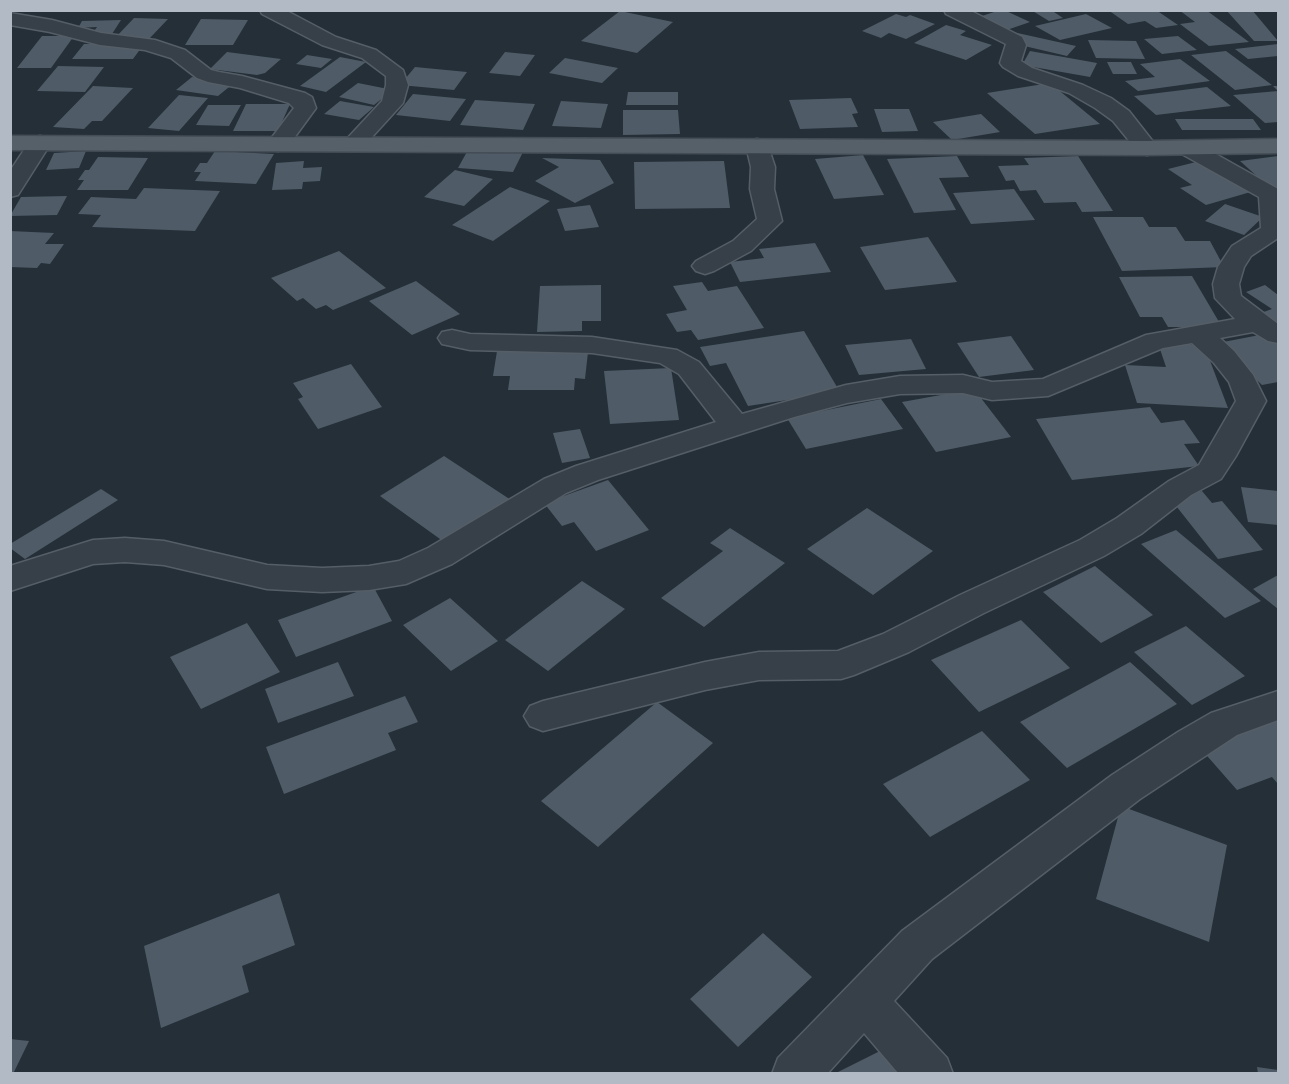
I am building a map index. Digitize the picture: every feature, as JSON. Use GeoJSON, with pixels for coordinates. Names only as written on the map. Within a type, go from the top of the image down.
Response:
{"type":"FeatureCollection","features":[{"type":"Feature","properties":{"kind":"main road"},"geometry":{"type":"LineString","coordinates":[[10,143],[1147,148],[1278,146]]}},
{"type":"Feature","properties":{"kind":"street"},"geometry":{"type":"LineString","coordinates":[[269,10],[329,41],[369,54],[386,64],[396,75],[397,85],[392,103],[354,143]]}},
{"type":"Feature","properties":{"kind":"street"},"geometry":{"type":"LineString","coordinates":[[953,10],[1015,41],[1016,45],[1010,63],[1025,72],[1076,89],[1103,103],[1121,116],[1147,148]]}},
{"type":"Feature","properties":{"kind":"street"},"geometry":{"type":"LineString","coordinates":[[10,19],[100,39],[148,44],[178,54],[204,74],[215,78],[242,82],[297,98],[304,102],[305,108],[278,144]]}},
{"type":"Feature","properties":{"kind":"street"},"geometry":{"type":"LineString","coordinates":[[10,190],[40,143]]}},
{"type":"Feature","properties":{"kind":"street"},"geometry":{"type":"LineString","coordinates":[[705,266],[742,246],[770,221],[762,189],[763,167],[757,146]]}},
{"type":"Feature","properties":{"kind":"street"},"geometry":{"type":"LineString","coordinates":[[1188,148],[1270,194],[1276,225],[1273,231],[1241,251],[1230,267],[1226,284],[1228,298],[1268,329]]}},
{"type":"Feature","properties":{"kind":"street"},"geometry":{"type":"LineString","coordinates":[[10,579],[65,559],[93,552],[125,550],[164,553],[267,577],[322,580],[369,578],[406,572],[440,556],[555,486],[587,473],[820,400],[900,385],[963,384],[993,391],[1048,387],[1155,341],[1199,334],[1268,329]]}},
{"type":"Feature","properties":{"kind":"street"},"geometry":{"type":"LineString","coordinates":[[543,716],[705,676],[759,666],[841,665],[897,643],[972,604],[1092,548],[1129,526],[1180,488],[1210,472],[1251,401],[1243,381],[1224,357],[1199,334]]}},
{"type":"Feature","properties":{"kind":"street"},"geometry":{"type":"LineString","coordinates":[[452,338],[470,342],[592,345],[667,356],[689,368],[735,425]]}},
{"type":"Feature","properties":{"kind":"street"},"geometry":{"type":"LineString","coordinates":[[795,1074],[916,945],[1126,787],[1224,724],[1278,706]]}},
{"type":"Feature","properties":{"kind":"street"},"geometry":{"type":"LineString","coordinates":[[865,1001],[930,1074]]}},
{"type":"Feature","properties":{"kind":"building"},"geometry":{"type":"Polygon","coordinates":[[[1000,10],[1030,22],[1001,32],[973,19],[1000,10]]]}},
{"type":"Feature","properties":{"kind":"building"},"geometry":{"type":"Polygon","coordinates":[[[1031,10],[1051,10],[1063,18],[1049,21],[1031,10]]]}},
{"type":"Feature","properties":{"kind":"building"},"geometry":{"type":"Polygon","coordinates":[[[1108,10],[1156,10],[1178,25],[1156,28],[1145,21],[1128,24],[1108,10]]]}},
{"type":"Feature","properties":{"kind":"building"},"geometry":{"type":"Polygon","coordinates":[[[1179,10],[1206,10],[1249,42],[1209,46],[1180,24],[1195,22],[1179,10]]]}},
{"type":"Feature","properties":{"kind":"building"},"geometry":{"type":"Polygon","coordinates":[[[1226,10],[1252,10],[1278,41],[1254,41],[1226,10]]]}},
{"type":"Feature","properties":{"kind":"building"},"geometry":{"type":"Polygon","coordinates":[[[620,11],[673,22],[637,53],[581,41],[620,11]]]}},
{"type":"Feature","properties":{"kind":"building"},"geometry":{"type":"Polygon","coordinates":[[[896,14],[906,17],[910,15],[935,24],[906,39],[889,33],[881,38],[862,31],[896,14]]]}},
{"type":"Feature","properties":{"kind":"building"},"geometry":{"type":"Polygon","coordinates":[[[1086,14],[1112,28],[1060,40],[1035,26],[1086,14]]]}},
{"type":"Feature","properties":{"kind":"building"},"geometry":{"type":"Polygon","coordinates":[[[134,18],[168,19],[149,39],[115,38],[134,18]]]}},
{"type":"Feature","properties":{"kind":"building"},"geometry":{"type":"Polygon","coordinates":[[[201,19],[248,20],[233,45],[185,45],[201,19]]]}},
{"type":"Feature","properties":{"kind":"building"},"geometry":{"type":"Polygon","coordinates":[[[121,20],[112,34],[92,34],[97,27],[78,28],[82,21],[121,20]]]}},
{"type":"Feature","properties":{"kind":"building"},"geometry":{"type":"Polygon","coordinates":[[[946,25],[966,31],[960,35],[992,45],[966,60],[914,43],[946,25]]]}},
{"type":"Feature","properties":{"kind":"building"},"geometry":{"type":"Polygon","coordinates":[[[1013,32],[1076,46],[1067,56],[1020,45],[1025,40],[1009,36],[1013,32]]]}},
{"type":"Feature","properties":{"kind":"building"},"geometry":{"type":"Polygon","coordinates":[[[42,36],[74,36],[51,68],[17,68],[42,36]]]}},
{"type":"Feature","properties":{"kind":"building"},"geometry":{"type":"Polygon","coordinates":[[[1178,36],[1197,50],[1162,54],[1144,39],[1178,36]]]}},
{"type":"Feature","properties":{"kind":"building"},"geometry":{"type":"Polygon","coordinates":[[[1088,40],[1136,41],[1145,59],[1096,58],[1088,40]]]}},
{"type":"Feature","properties":{"kind":"building"},"geometry":{"type":"Polygon","coordinates":[[[84,44],[144,44],[133,59],[72,59],[84,44]]]}},
{"type":"Feature","properties":{"kind":"building"},"geometry":{"type":"Polygon","coordinates":[[[1278,44],[1278,56],[1248,59],[1235,49],[1278,44]]]}},
{"type":"Feature","properties":{"kind":"building"},"geometry":{"type":"Polygon","coordinates":[[[1030,51],[1097,63],[1090,77],[1022,65],[1030,51]]]}},
{"type":"Feature","properties":{"kind":"building"},"geometry":{"type":"Polygon","coordinates":[[[1226,51],[1272,85],[1235,90],[1191,55],[1226,51]]]}},
{"type":"Feature","properties":{"kind":"building"},"geometry":{"type":"Polygon","coordinates":[[[227,52],[281,59],[265,73],[257,75],[210,69],[227,52]]]}},
{"type":"Feature","properties":{"kind":"building"},"geometry":{"type":"Polygon","coordinates":[[[505,52],[535,55],[520,76],[489,73],[505,52]]]}},
{"type":"Feature","properties":{"kind":"building"},"geometry":{"type":"Polygon","coordinates":[[[307,55],[332,59],[321,68],[296,64],[307,55]]]}},
{"type":"Feature","properties":{"kind":"building"},"geometry":{"type":"Polygon","coordinates":[[[340,57],[366,62],[326,92],[300,86],[340,57]]]}},
{"type":"Feature","properties":{"kind":"building"},"geometry":{"type":"Polygon","coordinates":[[[565,58],[618,68],[602,83],[549,73],[565,58]]]}},
{"type":"Feature","properties":{"kind":"building"},"geometry":{"type":"Polygon","coordinates":[[[1180,59],[1210,81],[1138,91],[1125,81],[1155,77],[1140,64],[1180,59]]]}},
{"type":"Feature","properties":{"kind":"building"},"geometry":{"type":"Polygon","coordinates":[[[1107,62],[1131,62],[1137,74],[1113,74],[1107,62]]]}},
{"type":"Feature","properties":{"kind":"building"},"geometry":{"type":"Polygon","coordinates":[[[58,66],[104,67],[85,92],[37,91],[58,66]]]}},
{"type":"Feature","properties":{"kind":"building"},"geometry":{"type":"Polygon","coordinates":[[[415,67],[467,72],[454,90],[400,85],[415,67]]]}},
{"type":"Feature","properties":{"kind":"building"},"geometry":{"type":"Polygon","coordinates":[[[192,77],[234,83],[218,96],[176,90],[192,77]]]}},
{"type":"Feature","properties":{"kind":"building"},"geometry":{"type":"Polygon","coordinates":[[[358,83],[393,90],[374,105],[339,97],[358,83]]]}},
{"type":"Feature","properties":{"kind":"building"},"geometry":{"type":"Polygon","coordinates":[[[1050,83],[1100,124],[1035,134],[987,93],[1050,83]]]}},
{"type":"Feature","properties":{"kind":"building"},"geometry":{"type":"Polygon","coordinates":[[[93,86],[133,88],[102,121],[92,121],[84,129],[53,127],[93,86]]]}},
{"type":"Feature","properties":{"kind":"building"},"geometry":{"type":"Polygon","coordinates":[[[1207,87],[1231,106],[1156,115],[1134,96],[1207,87]]]}},
{"type":"Feature","properties":{"kind":"building"},"geometry":{"type":"Polygon","coordinates":[[[1278,91],[1278,122],[1265,123],[1233,95],[1278,91]]]}},
{"type":"Feature","properties":{"kind":"building"},"geometry":{"type":"Polygon","coordinates":[[[628,92],[678,92],[678,105],[626,105],[628,92]]]}},
{"type":"Feature","properties":{"kind":"building"},"geometry":{"type":"Polygon","coordinates":[[[413,94],[466,99],[450,121],[396,115],[413,94]]]}},
{"type":"Feature","properties":{"kind":"building"},"geometry":{"type":"Polygon","coordinates":[[[179,95],[208,98],[179,131],[148,128],[179,95]]]}},
{"type":"Feature","properties":{"kind":"building"},"geometry":{"type":"Polygon","coordinates":[[[851,98],[858,113],[852,114],[858,127],[800,129],[789,100],[851,98]]]}},
{"type":"Feature","properties":{"kind":"building"},"geometry":{"type":"Polygon","coordinates":[[[475,100],[535,104],[523,130],[460,125],[475,100]]]}},
{"type":"Feature","properties":{"kind":"building"},"geometry":{"type":"Polygon","coordinates":[[[340,101],[374,107],[359,120],[324,114],[340,101]]]}},
{"type":"Feature","properties":{"kind":"building"},"geometry":{"type":"Polygon","coordinates":[[[561,101],[608,104],[601,128],[552,126],[561,101]]]}},
{"type":"Feature","properties":{"kind":"building"},"geometry":{"type":"Polygon","coordinates":[[[246,104],[290,104],[278,131],[233,131],[246,104]]]}},
{"type":"Feature","properties":{"kind":"building"},"geometry":{"type":"Polygon","coordinates":[[[208,105],[241,105],[229,126],[196,125],[208,105]]]}},
{"type":"Feature","properties":{"kind":"building"},"geometry":{"type":"Polygon","coordinates":[[[874,109],[909,109],[918,131],[882,132],[874,109]]]}},
{"type":"Feature","properties":{"kind":"building"},"geometry":{"type":"Polygon","coordinates":[[[623,110],[678,110],[680,134],[623,135],[623,110]]]}},
{"type":"Feature","properties":{"kind":"building"},"geometry":{"type":"Polygon","coordinates":[[[981,114],[1000,132],[952,140],[933,122],[981,114]]]}},
{"type":"Feature","properties":{"kind":"building"},"geometry":{"type":"Polygon","coordinates":[[[1175,119],[1253,119],[1261,130],[1182,130],[1175,119]]]}},
{"type":"Feature","properties":{"kind":"building"},"geometry":{"type":"Polygon","coordinates":[[[469,148],[523,152],[513,172],[458,168],[469,148]]]}},
{"type":"Feature","properties":{"kind":"building"},"geometry":{"type":"Polygon","coordinates":[[[86,151],[79,168],[46,170],[54,153],[86,151]]]}},
{"type":"Feature","properties":{"kind":"building"},"geometry":{"type":"Polygon","coordinates":[[[215,151],[274,154],[256,184],[195,181],[201,172],[194,172],[200,163],[207,163],[215,151]]]}},
{"type":"Feature","properties":{"kind":"building"},"geometry":{"type":"Polygon","coordinates":[[[863,155],[884,195],[834,199],[815,159],[863,155]]]}},
{"type":"Feature","properties":{"kind":"building"},"geometry":{"type":"Polygon","coordinates":[[[957,156],[969,177],[939,178],[956,210],[914,213],[887,159],[957,156]]]}},
{"type":"Feature","properties":{"kind":"building"},"geometry":{"type":"Polygon","coordinates":[[[1078,156],[1113,211],[1082,212],[1076,202],[1044,203],[1036,190],[1020,191],[1014,180],[1006,181],[998,166],[1029,165],[1024,158],[1078,156]]]}},
{"type":"Feature","properties":{"kind":"building"},"geometry":{"type":"Polygon","coordinates":[[[1278,156],[1278,195],[1240,161],[1278,156]]]}},
{"type":"Feature","properties":{"kind":"building"},"geometry":{"type":"Polygon","coordinates":[[[98,157],[148,158],[128,190],[77,190],[84,180],[78,180],[98,157]]]}},
{"type":"Feature","properties":{"kind":"building"},"geometry":{"type":"Polygon","coordinates":[[[542,158],[600,160],[614,183],[575,203],[535,181],[559,167],[542,158]]]}},
{"type":"Feature","properties":{"kind":"building"},"geometry":{"type":"Polygon","coordinates":[[[1204,160],[1254,191],[1206,205],[1180,188],[1192,185],[1168,169],[1204,160]]]}},
{"type":"Feature","properties":{"kind":"building"},"geometry":{"type":"Polygon","coordinates":[[[304,161],[303,168],[322,167],[320,181],[303,182],[302,189],[272,190],[276,163],[304,161]]]}},
{"type":"Feature","properties":{"kind":"building"},"geometry":{"type":"Polygon","coordinates":[[[724,161],[730,208],[635,209],[634,162],[724,161]]]}},
{"type":"Feature","properties":{"kind":"building"},"geometry":{"type":"Polygon","coordinates":[[[455,170],[493,179],[464,206],[424,197],[455,170]]]}},
{"type":"Feature","properties":{"kind":"building"},"geometry":{"type":"Polygon","coordinates":[[[510,187],[550,201],[493,241],[452,225],[510,187]]]}},
{"type":"Feature","properties":{"kind":"building"},"geometry":{"type":"Polygon","coordinates":[[[144,188],[220,191],[195,231],[92,227],[101,215],[78,214],[91,197],[136,199],[144,188]]]}},
{"type":"Feature","properties":{"kind":"building"},"geometry":{"type":"Polygon","coordinates":[[[1014,189],[1035,220],[971,224],[953,193],[1014,189]]]}},
{"type":"Feature","properties":{"kind":"building"},"geometry":{"type":"Polygon","coordinates":[[[67,196],[57,215],[10,216],[21,197],[67,196]]]}},
{"type":"Feature","properties":{"kind":"building"},"geometry":{"type":"Polygon","coordinates":[[[1225,204],[1263,217],[1244,235],[1205,221],[1225,204]]]}},
{"type":"Feature","properties":{"kind":"building"},"geometry":{"type":"Polygon","coordinates":[[[590,205],[599,227],[565,231],[557,209],[590,205]]]}},
{"type":"Feature","properties":{"kind":"building"},"geometry":{"type":"Polygon","coordinates":[[[1093,217],[1143,217],[1149,227],[1176,227],[1185,241],[1210,241],[1224,267],[1122,271],[1093,217]]]}},
{"type":"Feature","properties":{"kind":"building"},"geometry":{"type":"Polygon","coordinates":[[[10,231],[54,233],[45,244],[64,244],[50,264],[41,263],[37,268],[10,267],[10,231]]]}},
{"type":"Feature","properties":{"kind":"building"},"geometry":{"type":"Polygon","coordinates":[[[928,237],[957,282],[885,290],[860,247],[928,237]]]}},
{"type":"Feature","properties":{"kind":"building"},"geometry":{"type":"Polygon","coordinates":[[[815,243],[831,272],[740,282],[730,262],[764,258],[759,249],[815,243]]]}},
{"type":"Feature","properties":{"kind":"building"},"geometry":{"type":"Polygon","coordinates":[[[339,251],[386,288],[333,310],[326,305],[316,309],[303,298],[297,301],[271,278],[339,251]]]}},
{"type":"Feature","properties":{"kind":"building"},"geometry":{"type":"Polygon","coordinates":[[[1192,276],[1222,327],[1168,327],[1162,317],[1140,317],[1119,277],[1192,276]]]}},
{"type":"Feature","properties":{"kind":"building"},"geometry":{"type":"Polygon","coordinates":[[[416,281],[460,314],[412,335],[369,301],[416,281]]]}},
{"type":"Feature","properties":{"kind":"building"},"geometry":{"type":"Polygon","coordinates":[[[702,282],[708,291],[737,286],[764,328],[698,340],[691,330],[677,332],[666,314],[687,310],[673,286],[702,282]]]}},
{"type":"Feature","properties":{"kind":"building"},"geometry":{"type":"Polygon","coordinates":[[[601,285],[601,321],[582,321],[582,331],[537,332],[540,286],[601,285]]]}},
{"type":"Feature","properties":{"kind":"building"},"geometry":{"type":"Polygon","coordinates":[[[1265,285],[1278,295],[1278,326],[1258,314],[1272,309],[1246,292],[1265,285]]]}},
{"type":"Feature","properties":{"kind":"building"},"geometry":{"type":"Polygon","coordinates":[[[804,331],[840,392],[748,406],[726,363],[710,366],[700,347],[804,331]]]}},
{"type":"Feature","properties":{"kind":"building"},"geometry":{"type":"Polygon","coordinates":[[[1270,333],[1278,341],[1278,382],[1262,385],[1218,343],[1270,333]]]}},
{"type":"Feature","properties":{"kind":"building"},"geometry":{"type":"Polygon","coordinates":[[[1011,336],[1034,370],[979,377],[957,343],[1011,336]]]}},
{"type":"Feature","properties":{"kind":"building"},"geometry":{"type":"Polygon","coordinates":[[[911,339],[926,369],[859,375],[845,345],[911,339]]]}},
{"type":"Feature","properties":{"kind":"building"},"geometry":{"type":"Polygon","coordinates":[[[1158,343],[1204,345],[1228,408],[1137,403],[1125,365],[1166,367],[1158,343]]]}},
{"type":"Feature","properties":{"kind":"building"},"geometry":{"type":"Polygon","coordinates":[[[497,351],[588,352],[585,379],[575,378],[574,390],[508,390],[510,376],[493,376],[497,351]]]}},
{"type":"Feature","properties":{"kind":"building"},"geometry":{"type":"Polygon","coordinates":[[[351,364],[382,407],[318,429],[298,399],[303,397],[293,383],[351,364]]]}},
{"type":"Feature","properties":{"kind":"building"},"geometry":{"type":"Polygon","coordinates":[[[671,368],[679,420],[610,424],[604,371],[671,368]]]}},
{"type":"Feature","properties":{"kind":"building"},"geometry":{"type":"Polygon","coordinates":[[[974,389],[1011,437],[936,452],[902,402],[974,389]]]}},
{"type":"Feature","properties":{"kind":"building"},"geometry":{"type":"Polygon","coordinates":[[[881,399],[903,429],[806,449],[787,418],[881,399]]]}},
{"type":"Feature","properties":{"kind":"building"},"geometry":{"type":"Polygon","coordinates":[[[1150,407],[1161,423],[1184,420],[1200,443],[1184,444],[1199,466],[1072,480],[1036,419],[1150,407]]]}},
{"type":"Feature","properties":{"kind":"building"},"geometry":{"type":"Polygon","coordinates":[[[580,429],[590,458],[562,463],[553,433],[580,429]]]}},
{"type":"Feature","properties":{"kind":"building"},"geometry":{"type":"Polygon","coordinates":[[[444,456],[511,500],[447,544],[380,496],[444,456]]]}},
{"type":"Feature","properties":{"kind":"building"},"geometry":{"type":"Polygon","coordinates":[[[608,480],[649,530],[596,551],[574,522],[562,526],[544,503],[608,480]]]}},
{"type":"Feature","properties":{"kind":"building"},"geometry":{"type":"Polygon","coordinates":[[[1241,487],[1278,491],[1278,525],[1248,522],[1241,487]]]}},
{"type":"Feature","properties":{"kind":"building"},"geometry":{"type":"Polygon","coordinates":[[[101,489],[118,500],[25,559],[10,548],[10,544],[101,489]]]}},
{"type":"Feature","properties":{"kind":"building"},"geometry":{"type":"Polygon","coordinates":[[[1202,491],[1212,503],[1222,501],[1263,550],[1218,559],[1169,497],[1202,491]]]}},
{"type":"Feature","properties":{"kind":"building"},"geometry":{"type":"Polygon","coordinates":[[[867,508],[933,551],[873,595],[807,549],[867,508]]]}},
{"type":"Feature","properties":{"kind":"building"},"geometry":{"type":"Polygon","coordinates":[[[730,528],[785,563],[704,627],[661,598],[723,551],[710,543],[730,528]]]}},
{"type":"Feature","properties":{"kind":"building"},"geometry":{"type":"Polygon","coordinates":[[[1176,530],[1261,601],[1225,618],[1141,544],[1176,530]]]}},
{"type":"Feature","properties":{"kind":"building"},"geometry":{"type":"Polygon","coordinates":[[[1095,566],[1153,615],[1101,643],[1043,592],[1095,566]]]}},
{"type":"Feature","properties":{"kind":"building"},"geometry":{"type":"Polygon","coordinates":[[[1278,575],[1278,609],[1253,589],[1278,575]]]}},
{"type":"Feature","properties":{"kind":"building"},"geometry":{"type":"Polygon","coordinates":[[[582,581],[625,609],[548,671],[505,640],[582,581]]]}},
{"type":"Feature","properties":{"kind":"building"},"geometry":{"type":"Polygon","coordinates":[[[373,586],[392,621],[296,657],[278,620],[373,586]]]}},
{"type":"Feature","properties":{"kind":"building"},"geometry":{"type":"Polygon","coordinates":[[[450,598],[498,641],[451,671],[403,625],[450,598]]]}},
{"type":"Feature","properties":{"kind":"building"},"geometry":{"type":"Polygon","coordinates":[[[1021,620],[1070,668],[979,712],[931,660],[1021,620]]]}},
{"type":"Feature","properties":{"kind":"building"},"geometry":{"type":"Polygon","coordinates":[[[247,623],[280,672],[201,709],[170,657],[247,623]]]}},
{"type":"Feature","properties":{"kind":"building"},"geometry":{"type":"Polygon","coordinates":[[[1186,626],[1245,676],[1192,705],[1134,652],[1186,626]]]}},
{"type":"Feature","properties":{"kind":"building"},"geometry":{"type":"Polygon","coordinates":[[[338,662],[354,696],[278,723],[265,689],[338,662]]]}},
{"type":"Feature","properties":{"kind":"building"},"geometry":{"type":"Polygon","coordinates":[[[1130,662],[1177,704],[1067,768],[1020,722],[1130,662]]]}},
{"type":"Feature","properties":{"kind":"building"},"geometry":{"type":"Polygon","coordinates":[[[405,696],[418,722],[388,733],[396,750],[284,794],[266,747],[405,696]]]}},
{"type":"Feature","properties":{"kind":"building"},"geometry":{"type":"Polygon","coordinates":[[[657,702],[713,743],[598,847],[541,801],[657,702]]]}},
{"type":"Feature","properties":{"kind":"building"},"geometry":{"type":"Polygon","coordinates":[[[1278,720],[1278,784],[1272,777],[1237,790],[1201,749],[1278,720]]]}},
{"type":"Feature","properties":{"kind":"building"},"geometry":{"type":"Polygon","coordinates":[[[982,731],[1030,780],[930,837],[883,784],[982,731]]]}},
{"type":"Feature","properties":{"kind":"building"},"geometry":{"type":"Polygon","coordinates":[[[1121,806],[1227,845],[1209,942],[1096,899],[1121,806]]]}},
{"type":"Feature","properties":{"kind":"building"},"geometry":{"type":"Polygon","coordinates":[[[279,893],[295,945],[242,966],[249,992],[161,1028],[144,946],[279,893]]]}},
{"type":"Feature","properties":{"kind":"building"},"geometry":{"type":"Polygon","coordinates":[[[763,933],[812,977],[738,1047],[690,999],[763,933]]]}},
{"type":"Feature","properties":{"kind":"building"},"geometry":{"type":"Polygon","coordinates":[[[10,1039],[29,1041],[13,1074],[10,1074],[10,1039]]]}},
{"type":"Feature","properties":{"kind":"building"},"geometry":{"type":"Polygon","coordinates":[[[888,1047],[904,1074],[834,1074],[888,1047]]]}},
{"type":"Feature","properties":{"kind":"building"},"geometry":{"type":"Polygon","coordinates":[[[1257,1067],[1278,1070],[1278,1074],[1258,1074],[1257,1067]]]}}]}
